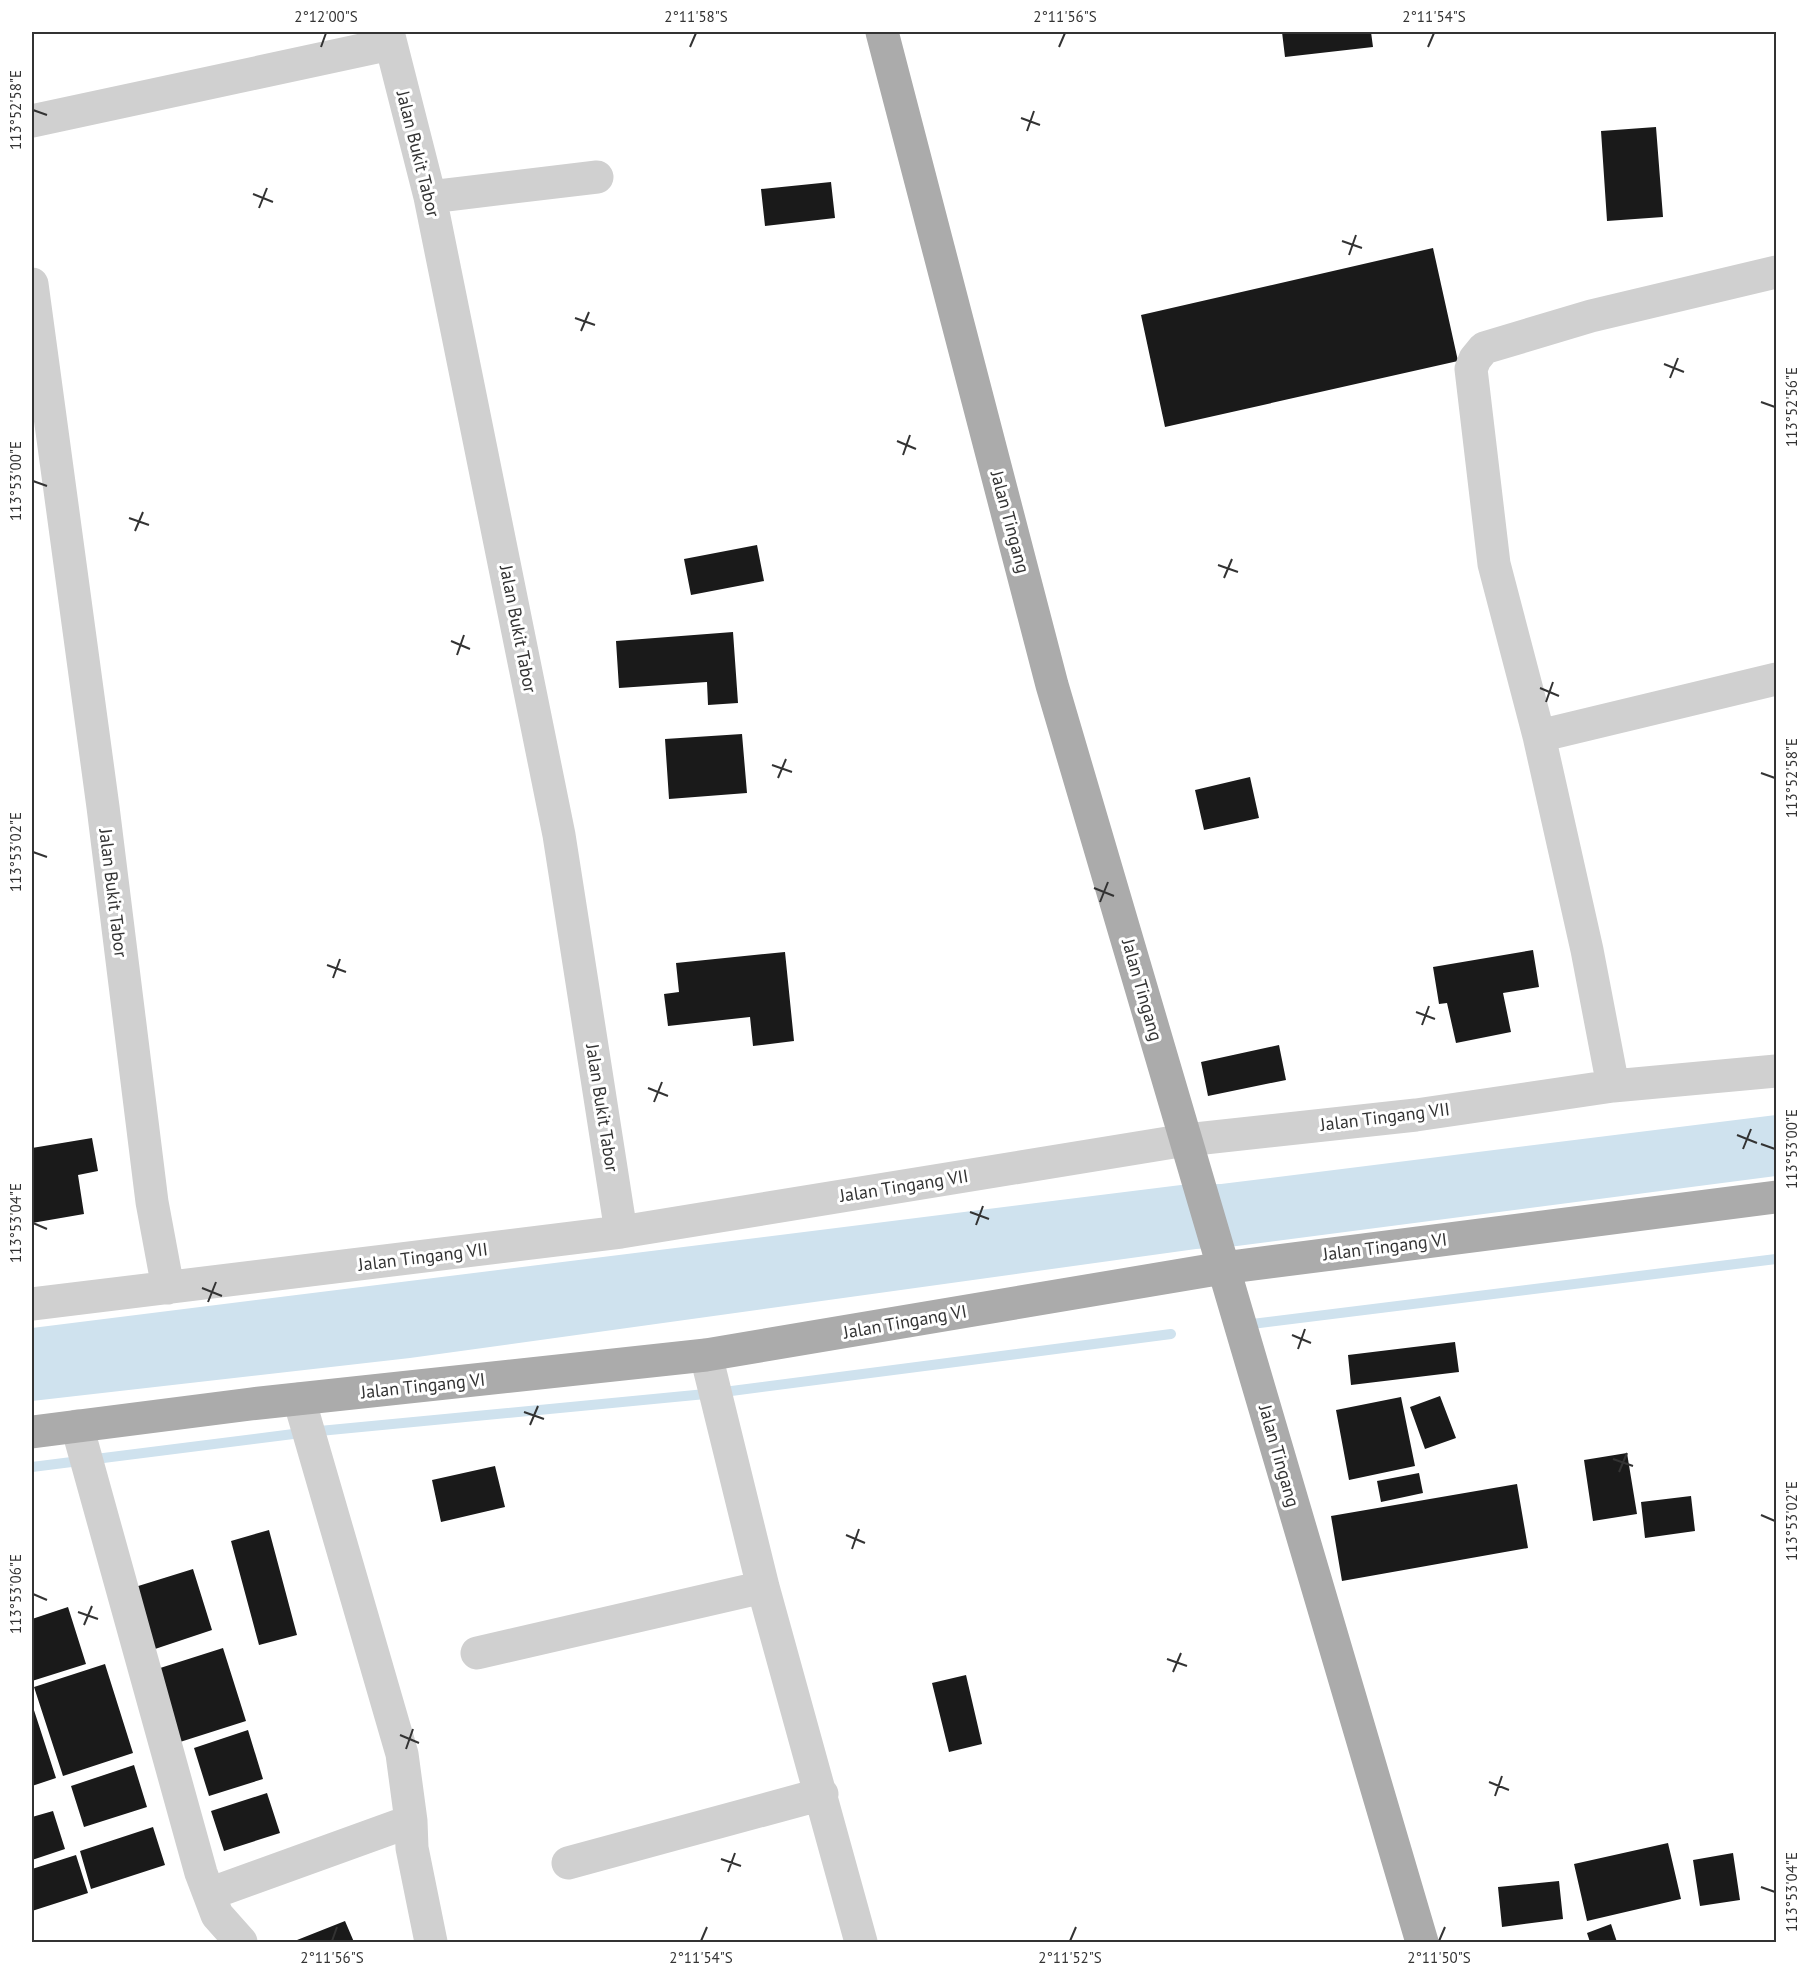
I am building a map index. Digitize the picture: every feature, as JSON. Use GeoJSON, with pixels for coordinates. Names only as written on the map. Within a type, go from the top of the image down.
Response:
{"type":"FeatureCollection","features":[{"type":"Feature","properties":{"kind":"main road","name":"Jalan Tingang"},"geometry":{"type":"LineString","coordinates":[[882,32],[1052,685],[1422,1942]]}},
{"type":"Feature","properties":{"kind":"main road","name":"Jalan Tingang VI"},"geometry":{"type":"LineString","coordinates":[[32,1432],[299,1399],[706,1355],[1220,1257],[1776,1197]]}},
{"type":"Feature","properties":{"kind":"street"},"geometry":{"type":"LineString","coordinates":[[32,121],[389,38]]}},
{"type":"Feature","properties":{"kind":"street","name":"Jalan Bukit Tabor"},"geometry":{"type":"LineString","coordinates":[[389,38],[430,196],[559,835],[621,1232]]}},
{"type":"Feature","properties":{"kind":"street"},"geometry":{"type":"LineString","coordinates":[[430,196],[597,177]]}},
{"type":"Feature","properties":{"kind":"street"},"geometry":{"type":"LineString","coordinates":[[1613,1086],[1587,950],[1539,736],[1494,564],[1472,369],[1475,359],[1484,348],[1591,315],[1776,272]]}},
{"type":"Feature","properties":{"kind":"street","name":"Jalan Bukit Tabor"},"geometry":{"type":"LineString","coordinates":[[32,284],[103,807],[152,1202],[168,1288]]}},
{"type":"Feature","properties":{"kind":"street"},"geometry":{"type":"LineString","coordinates":[[1539,736],[1776,679]]}},
{"type":"Feature","properties":{"kind":"street","name":"Jalan Tingang VII"},"geometry":{"type":"LineString","coordinates":[[32,1304],[621,1232],[1186,1140],[1416,1114],[1613,1086],[1776,1071]]}},
{"type":"Feature","properties":{"kind":"street"},"geometry":{"type":"LineString","coordinates":[[706,1355],[763,1587],[861,1942]]}},
{"type":"Feature","properties":{"kind":"street"},"geometry":{"type":"LineString","coordinates":[[299,1399],[402,1754],[411,1821],[412,1848],[431,1942]]}},
{"type":"Feature","properties":{"kind":"street"},"geometry":{"type":"LineString","coordinates":[[77,1426],[201,1873],[217,1915],[240,1942]]}},
{"type":"Feature","properties":{"kind":"street"},"geometry":{"type":"LineString","coordinates":[[477,1653],[763,1587]]}},
{"type":"Feature","properties":{"kind":"street"},"geometry":{"type":"LineString","coordinates":[[568,1863],[822,1794]]}},
{"type":"Feature","properties":{"kind":"street"},"geometry":{"type":"LineString","coordinates":[[209,1894],[411,1821]]}},
{"type":"Feature","properties":{"kind":"water"},"geometry":{"type":"Polygon","coordinates":[[[1776,1115],[1776,1176],[1237,1246],[1196,1249],[410,1358],[32,1401],[32,1328],[1181,1185],[1221,1184],[1776,1115]]]}},
{"type":"Feature","properties":{"kind":"building"},"geometry":{"type":"Polygon","coordinates":[[[1282,32],[1371,32],[1373,47],[1285,57],[1282,32]]]}},
{"type":"Feature","properties":{"kind":"building"},"geometry":{"type":"Polygon","coordinates":[[[1656,127],[1663,217],[1607,221],[1601,131],[1656,127]]]}},
{"type":"Feature","properties":{"kind":"building"},"geometry":{"type":"Polygon","coordinates":[[[831,182],[835,218],[765,226],[761,189],[831,182]]]}},
{"type":"Feature","properties":{"kind":"building"},"geometry":{"type":"Polygon","coordinates":[[[1433,248],[1458,361],[1165,427],[1141,315],[1433,248]]]}},
{"type":"Feature","properties":{"kind":"building"},"geometry":{"type":"Polygon","coordinates":[[[757,545],[764,581],[691,595],[684,559],[757,545]]]}},
{"type":"Feature","properties":{"kind":"building"},"geometry":{"type":"Polygon","coordinates":[[[733,632],[738,703],[708,705],[707,682],[619,688],[616,641],[733,632]]]}},
{"type":"Feature","properties":{"kind":"building"},"geometry":{"type":"Polygon","coordinates":[[[742,734],[747,793],[669,799],[665,739],[742,734]]]}},
{"type":"Feature","properties":{"kind":"building"},"geometry":{"type":"Polygon","coordinates":[[[1250,777],[1259,818],[1204,830],[1195,790],[1250,777]]]}},
{"type":"Feature","properties":{"kind":"building"},"geometry":{"type":"Polygon","coordinates":[[[1533,950],[1539,987],[1503,993],[1511,1032],[1456,1043],[1447,1003],[1439,1004],[1433,967],[1533,950]]]}},
{"type":"Feature","properties":{"kind":"building"},"geometry":{"type":"Polygon","coordinates":[[[785,952],[794,1041],[753,1046],[750,1017],[668,1026],[664,994],[679,992],[676,963],[785,952]]]}},
{"type":"Feature","properties":{"kind":"building"},"geometry":{"type":"Polygon","coordinates":[[[1279,1045],[1286,1080],[1208,1096],[1201,1062],[1279,1045]]]}},
{"type":"Feature","properties":{"kind":"building"},"geometry":{"type":"Polygon","coordinates":[[[92,1138],[98,1171],[78,1175],[84,1214],[32,1223],[32,1148],[92,1138]]]}},
{"type":"Feature","properties":{"kind":"building"},"geometry":{"type":"Polygon","coordinates":[[[1455,1342],[1459,1372],[1351,1385],[1348,1355],[1455,1342]]]}},
{"type":"Feature","properties":{"kind":"building"},"geometry":{"type":"Polygon","coordinates":[[[1440,1396],[1456,1438],[1425,1449],[1410,1407],[1440,1396]]]}},
{"type":"Feature","properties":{"kind":"building"},"geometry":{"type":"Polygon","coordinates":[[[1401,1397],[1415,1466],[1349,1480],[1336,1410],[1401,1397]]]}},
{"type":"Feature","properties":{"kind":"building"},"geometry":{"type":"Polygon","coordinates":[[[1627,1453],[1637,1514],[1593,1521],[1584,1460],[1627,1453]]]}},
{"type":"Feature","properties":{"kind":"building"},"geometry":{"type":"Polygon","coordinates":[[[495,1466],[505,1507],[441,1522],[432,1480],[495,1466]]]}},
{"type":"Feature","properties":{"kind":"building"},"geometry":{"type":"Polygon","coordinates":[[[1419,1473],[1423,1493],[1381,1502],[1377,1481],[1419,1473]]]}},
{"type":"Feature","properties":{"kind":"building"},"geometry":{"type":"Polygon","coordinates":[[[1517,1484],[1528,1548],[1342,1581],[1331,1516],[1517,1484]]]}},
{"type":"Feature","properties":{"kind":"building"},"geometry":{"type":"Polygon","coordinates":[[[1691,1496],[1695,1531],[1645,1538],[1641,1502],[1691,1496]]]}},
{"type":"Feature","properties":{"kind":"building"},"geometry":{"type":"Polygon","coordinates":[[[269,1530],[297,1635],[259,1645],[231,1541],[269,1530]]]}},
{"type":"Feature","properties":{"kind":"building"},"geometry":{"type":"Polygon","coordinates":[[[193,1569],[212,1630],[155,1649],[135,1587],[193,1569]]]}},
{"type":"Feature","properties":{"kind":"building"},"geometry":{"type":"Polygon","coordinates":[[[68,1607],[86,1664],[32,1681],[32,1619],[68,1607]]]}},
{"type":"Feature","properties":{"kind":"building"},"geometry":{"type":"Polygon","coordinates":[[[223,1648],[246,1721],[180,1742],[157,1669],[223,1648]]]}},
{"type":"Feature","properties":{"kind":"building"},"geometry":{"type":"Polygon","coordinates":[[[105,1664],[133,1753],[63,1776],[34,1687],[105,1664]]]}},
{"type":"Feature","properties":{"kind":"building"},"geometry":{"type":"Polygon","coordinates":[[[966,1675],[982,1744],[949,1752],[932,1683],[966,1675]]]}},
{"type":"Feature","properties":{"kind":"building"},"geometry":{"type":"Polygon","coordinates":[[[32,1704],[56,1778],[32,1786],[32,1704]]]}},
{"type":"Feature","properties":{"kind":"building"},"geometry":{"type":"Polygon","coordinates":[[[248,1730],[263,1779],[209,1796],[194,1748],[248,1730]]]}},
{"type":"Feature","properties":{"kind":"building"},"geometry":{"type":"Polygon","coordinates":[[[134,1765],[147,1807],[84,1827],[71,1786],[134,1765]]]}},
{"type":"Feature","properties":{"kind":"building"},"geometry":{"type":"Polygon","coordinates":[[[267,1793],[280,1833],[224,1851],[211,1811],[267,1793]]]}},
{"type":"Feature","properties":{"kind":"building"},"geometry":{"type":"Polygon","coordinates":[[[53,1811],[65,1849],[32,1860],[32,1817],[53,1811]]]}},
{"type":"Feature","properties":{"kind":"building"},"geometry":{"type":"Polygon","coordinates":[[[153,1827],[165,1865],[91,1889],[80,1851],[153,1827]]]}},
{"type":"Feature","properties":{"kind":"building"},"geometry":{"type":"Polygon","coordinates":[[[1668,1843],[1681,1899],[1587,1921],[1574,1864],[1668,1843]]]}},
{"type":"Feature","properties":{"kind":"building"},"geometry":{"type":"Polygon","coordinates":[[[1733,1853],[1740,1900],[1700,1906],[1693,1860],[1733,1853]]]}},
{"type":"Feature","properties":{"kind":"building"},"geometry":{"type":"Polygon","coordinates":[[[76,1855],[88,1893],[32,1911],[32,1869],[76,1855]]]}},
{"type":"Feature","properties":{"kind":"building"},"geometry":{"type":"Polygon","coordinates":[[[1559,1881],[1563,1919],[1502,1927],[1498,1887],[1559,1881]]]}},
{"type":"Feature","properties":{"kind":"building"},"geometry":{"type":"Polygon","coordinates":[[[345,1921],[354,1942],[292,1942],[345,1921]]]}},
{"type":"Feature","properties":{"kind":"building"},"geometry":{"type":"Polygon","coordinates":[[[1611,1924],[1617,1942],[1590,1942],[1587,1933],[1611,1924]]]}},
{"type":"Feature","properties":{"kind":"waterway"},"geometry":{"type":"LineString","coordinates":[[1244,1325],[1776,1259]]}},
{"type":"Feature","properties":{"kind":"waterway"},"geometry":{"type":"LineString","coordinates":[[32,1467],[309,1432],[716,1393],[1171,1334]]}}]}
